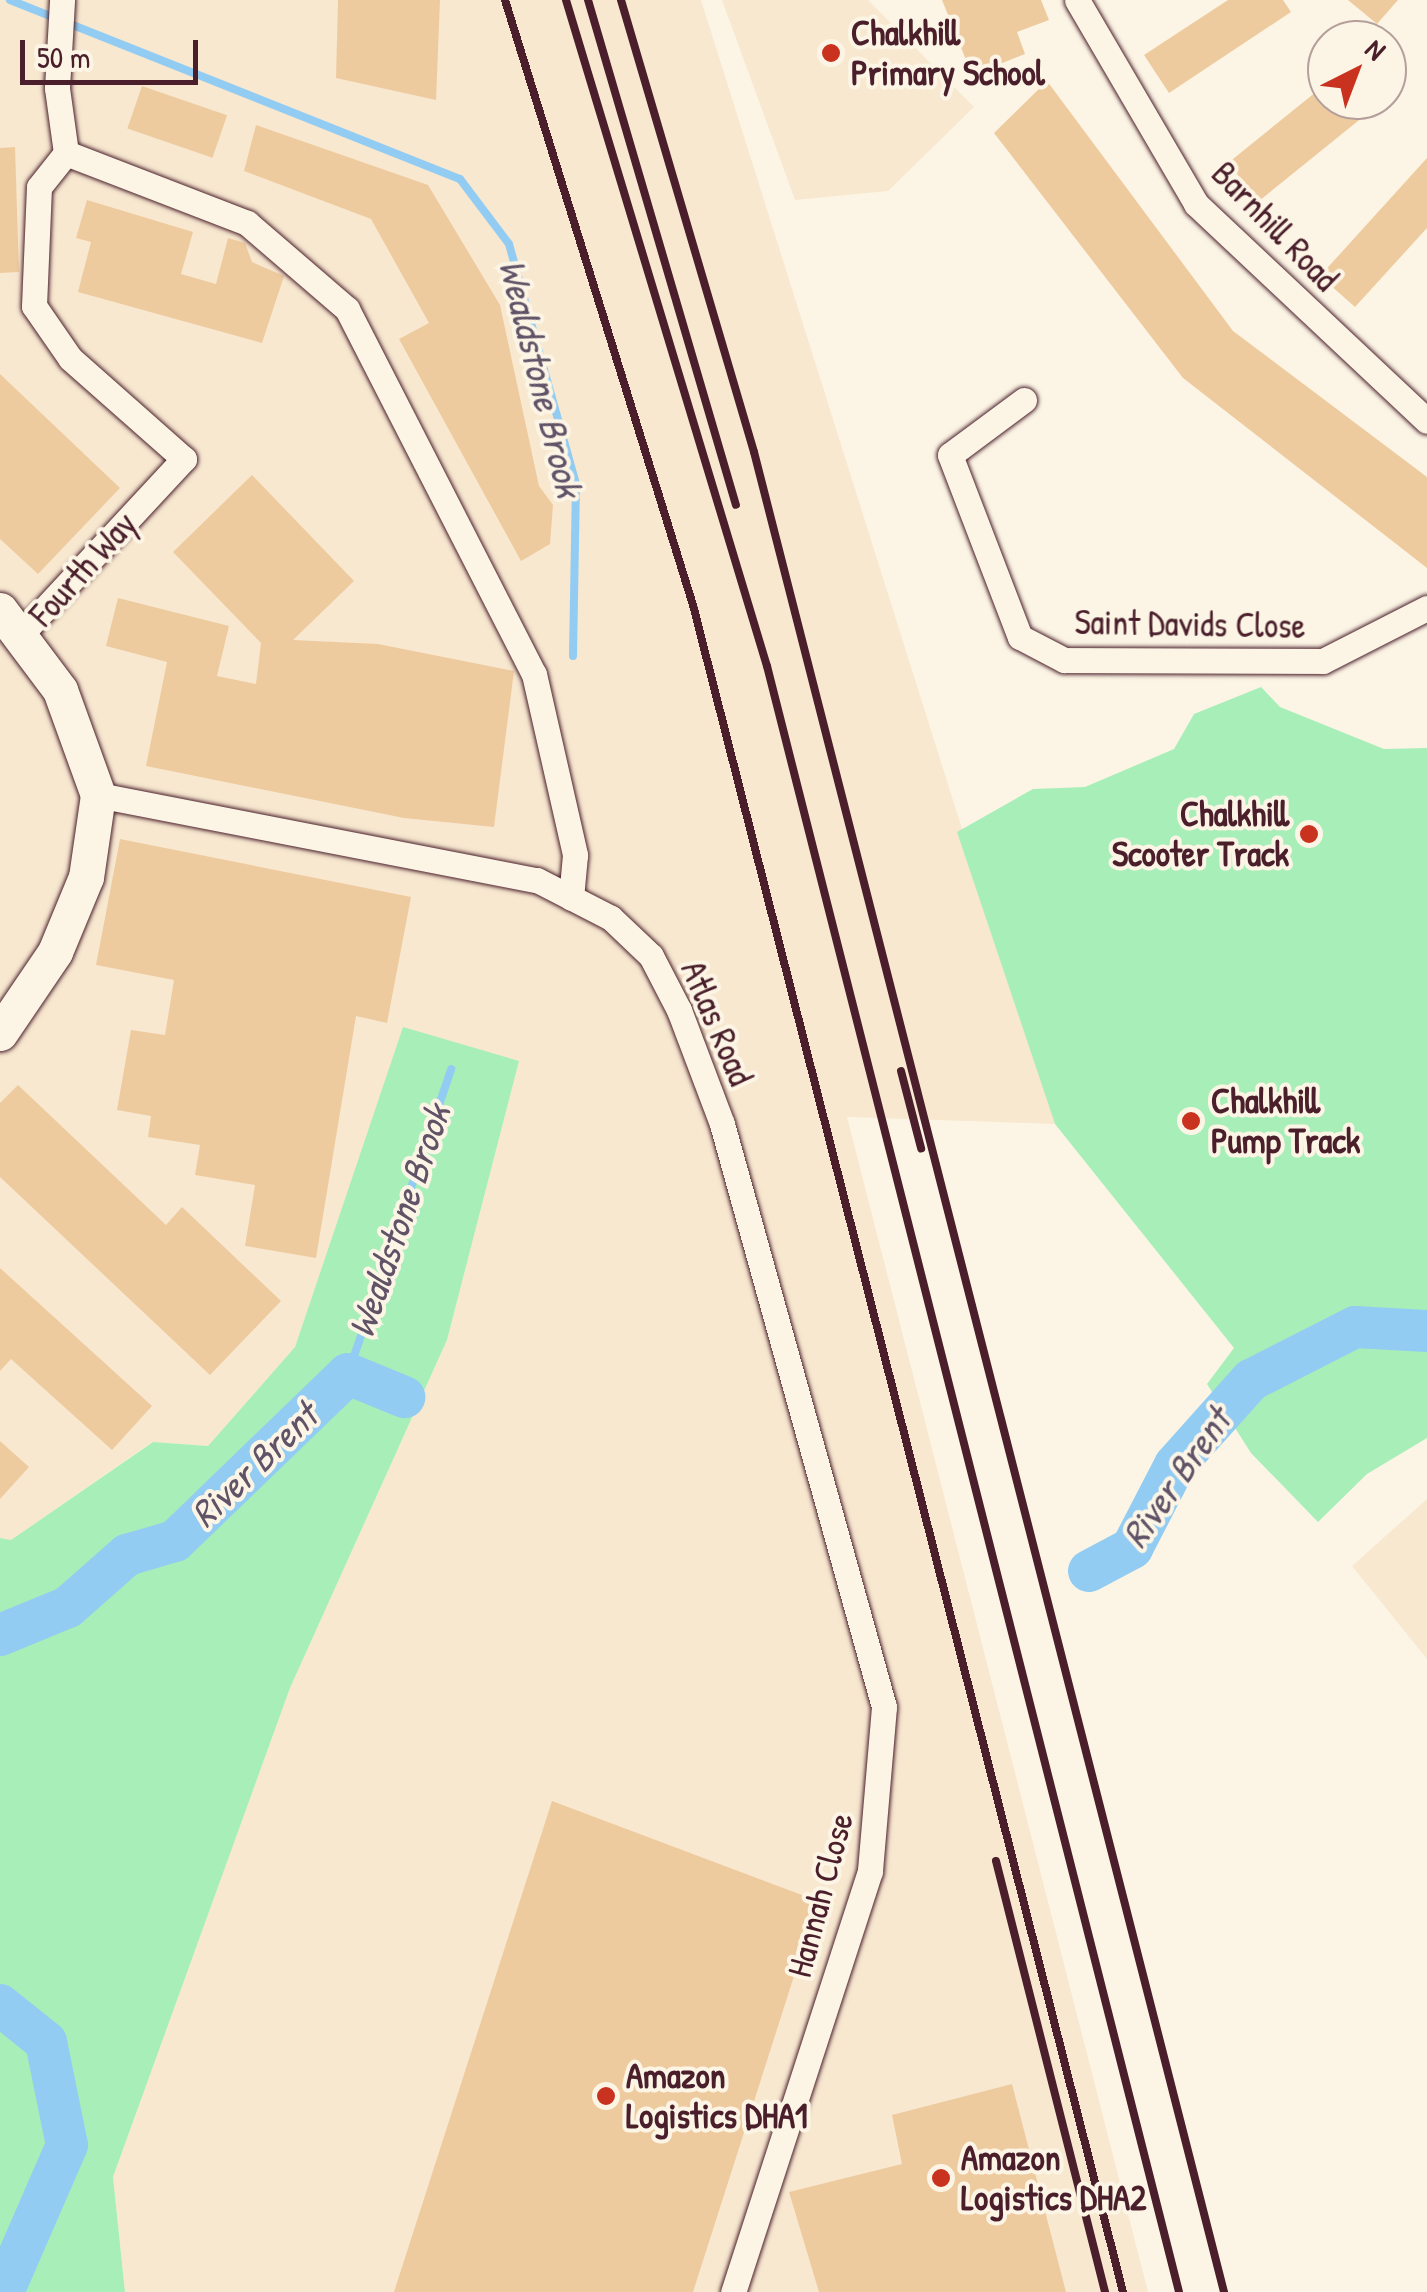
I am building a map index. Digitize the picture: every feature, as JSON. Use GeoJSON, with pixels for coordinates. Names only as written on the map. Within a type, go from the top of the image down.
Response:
{"type":"FeatureCollection","features":[{"type":"Feature","properties":{"kind":"main road","name":"Fourth Way"},"geometry":{"type":"LineString","coordinates":[[0,1033],[55,952],[86,877],[98,795],[60,690],[12,620]]}},
{"type":"Feature","properties":{"kind":"street"},"geometry":{"type":"LineString","coordinates":[[62,0],[57,88],[66,154],[247,222],[347,309],[534,674],[575,855],[571,898]]}},
{"type":"Feature","properties":{"kind":"street","name":"Barnhill Road"},"geometry":{"type":"LineString","coordinates":[[1077,0],[1196,204],[1427,421]]}},
{"type":"Feature","properties":{"kind":"street","name":"Fourth Way"},"geometry":{"type":"LineString","coordinates":[[12,620],[184,459],[70,358],[34,306],[39,187],[66,154]]}},
{"type":"Feature","properties":{"kind":"street","name":"Saint Davids Close"},"geometry":{"type":"LineString","coordinates":[[1024,400],[950,455],[1020,637],[1064,660],[1323,660],[1427,608]]}},
{"type":"Feature","properties":{"kind":"street","name":"Atlas Road"},"geometry":{"type":"LineString","coordinates":[[98,795],[536,880],[571,898],[650,956],[679,1010],[722,1124],[812,1450]]}},
{"type":"Feature","properties":{"kind":"street","name":"Hannah Close"},"geometry":{"type":"LineString","coordinates":[[733,2292],[870,1871],[882,1782],[884,1707],[812,1450]]}},
{"type":"Feature","properties":{"kind":"shaded area"},"geometry":{"type":"Polygon","coordinates":[[[0,0],[701,0],[1055,1124],[847,1117],[1148,2292],[125,2292],[113,2177],[290,1688],[447,1340],[519,1061],[403,1028],[295,1347],[208,1446],[152,1442],[11,1540],[0,1538],[0,0]]]}},
{"type":"Feature","properties":{"kind":"shaded area","name":"Chalkhill Primary School"},"geometry":{"type":"Polygon","coordinates":[[[722,0],[868,0],[974,107],[888,191],[795,200],[722,0]]]}},
{"type":"Feature","properties":{"kind":"shaded area"},"geometry":{"type":"Polygon","coordinates":[[[1427,1499],[1427,1659],[1352,1566],[1427,1499]]]}},
{"type":"Feature","properties":{"kind":"green space"},"geometry":{"type":"Polygon","coordinates":[[[1261,687],[1280,707],[1384,749],[1427,748],[1427,1438],[1367,1474],[1318,1522],[1251,1453],[1207,1384],[1234,1348],[1055,1124],[957,832],[1033,789],[1085,787],[1174,749],[1194,714],[1261,687]]]}},
{"type":"Feature","properties":{"kind":"green space"},"geometry":{"type":"Polygon","coordinates":[[[403,1027],[519,1061],[447,1340],[290,1688],[113,2177],[125,2292],[19,2292],[0,2276],[0,1538],[11,1540],[153,1442],[208,1446],[295,1347],[403,1027]]]}},
{"type":"Feature","properties":{"kind":"building"},"geometry":{"type":"Polygon","coordinates":[[[338,0],[440,0],[436,100],[336,78],[338,0]]]}},
{"type":"Feature","properties":{"kind":"building"},"geometry":{"type":"Polygon","coordinates":[[[942,0],[1041,0],[1049,20],[1017,32],[1025,54],[972,75],[942,0]]]}},
{"type":"Feature","properties":{"kind":"building"},"geometry":{"type":"Polygon","coordinates":[[[1228,0],[1283,0],[1291,12],[1169,93],[1144,55],[1228,0]]]}},
{"type":"Feature","properties":{"kind":"building"},"geometry":{"type":"Polygon","coordinates":[[[1348,0],[1398,0],[1380,20],[1372,20],[1348,0]]]}},
{"type":"Feature","properties":{"kind":"building"},"geometry":{"type":"Polygon","coordinates":[[[1047,81],[1233,331],[1427,477],[1427,568],[1183,378],[994,133],[1047,81]]]}},
{"type":"Feature","properties":{"kind":"building"},"geometry":{"type":"Polygon","coordinates":[[[142,86],[227,115],[212,158],[127,129],[142,86]]]}},
{"type":"Feature","properties":{"kind":"building"},"geometry":{"type":"Polygon","coordinates":[[[1307,99],[1307,120],[1359,120],[1259,201],[1228,163],[1307,99]]]}},
{"type":"Feature","properties":{"kind":"building"},"geometry":{"type":"Polygon","coordinates":[[[256,125],[428,185],[500,305],[539,486],[553,505],[550,544],[521,561],[399,339],[429,323],[371,219],[244,171],[256,125]]]}},
{"type":"Feature","properties":{"kind":"building"},"geometry":{"type":"Polygon","coordinates":[[[15,147],[19,272],[0,273],[0,148],[15,147]]]}},
{"type":"Feature","properties":{"kind":"building"},"geometry":{"type":"Polygon","coordinates":[[[1427,158],[1427,228],[1355,307],[1320,276],[1427,158]]]}},
{"type":"Feature","properties":{"kind":"building"},"geometry":{"type":"Polygon","coordinates":[[[87,200],[193,232],[181,274],[216,284],[228,238],[245,243],[252,262],[284,276],[262,343],[78,292],[91,242],[76,238],[87,200]]]}},
{"type":"Feature","properties":{"kind":"building"},"geometry":{"type":"Polygon","coordinates":[[[0,374],[120,488],[38,574],[0,539],[0,374]]]}},
{"type":"Feature","properties":{"kind":"building"},"geometry":{"type":"Polygon","coordinates":[[[252,475],[354,581],[293,640],[378,644],[514,671],[494,827],[404,818],[146,766],[167,662],[106,646],[118,598],[229,626],[217,676],[256,684],[261,643],[173,552],[252,475]]]}},
{"type":"Feature","properties":{"kind":"building"},"geometry":{"type":"Polygon","coordinates":[[[120,839],[411,897],[387,1023],[356,1016],[316,1258],[245,1246],[255,1185],[195,1175],[200,1145],[148,1137],[151,1116],[117,1110],[131,1030],[165,1035],[174,980],[96,965],[120,839]]]}},
{"type":"Feature","properties":{"kind":"building"},"geometry":{"type":"Polygon","coordinates":[[[18,1085],[166,1225],[182,1207],[281,1301],[210,1375],[0,1177],[0,1103],[18,1085]]]}},
{"type":"Feature","properties":{"kind":"building"},"geometry":{"type":"Polygon","coordinates":[[[0,1268],[152,1406],[112,1450],[11,1359],[0,1371],[0,1268]]]}},
{"type":"Feature","properties":{"kind":"building"},"geometry":{"type":"Polygon","coordinates":[[[0,1441],[29,1467],[0,1499],[0,1441]]]}},
{"type":"Feature","properties":{"kind":"building","name":"Amazon Logistics DHA1"},"geometry":{"type":"Polygon","coordinates":[[[552,1801],[818,1901],[693,2292],[394,2292],[552,1801]]]}},
{"type":"Feature","properties":{"kind":"building","name":"Amazon Logistics DHA2"},"geometry":{"type":"Polygon","coordinates":[[[1012,2084],[1066,2292],[819,2292],[789,2192],[902,2164],[892,2115],[1012,2084]]]}},
{"type":"Feature","properties":{"kind":"waterway","name":"Wealdstone Brook"},"geometry":{"type":"LineString","coordinates":[[10,0],[460,179],[509,244],[576,484],[573,656]]}},
{"type":"Feature","properties":{"kind":"waterway","name":"Wealdstone Brook"},"geometry":{"type":"LineString","coordinates":[[348,1374],[451,1069]]}},
{"type":"Feature","properties":{"kind":"waterway","name":"River Brent"},"geometry":{"type":"LineString","coordinates":[[1089,1571],[1132,1548],[1175,1465],[1251,1380],[1355,1327],[1427,1331]]}},
{"type":"Feature","properties":{"kind":"waterway","name":"River Brent"},"geometry":{"type":"LineString","coordinates":[[0,1635],[68,1607],[127,1555],[175,1541],[348,1374],[404,1397]]}},
{"type":"Feature","properties":{"kind":"waterway","name":"River Brent"},"geometry":{"type":"LineString","coordinates":[[0,2005],[46,2042],[67,2145],[3,2292]]}},
{"type":"Feature","properties":{"kind":"railway"},"geometry":{"type":"LineString","coordinates":[[505,0],[693,605],[1123,2292]]}},
{"type":"Feature","properties":{"kind":"railway"},"geometry":{"type":"LineString","coordinates":[[566,0],[767,666],[1179,2292]]}},
{"type":"Feature","properties":{"kind":"railway"},"geometry":{"type":"LineString","coordinates":[[588,0],[736,505]]}},
{"type":"Feature","properties":{"kind":"railway"},"geometry":{"type":"LineString","coordinates":[[621,0],[754,452],[1224,2292]]}},
{"type":"Feature","properties":{"kind":"railway"},"geometry":{"type":"LineString","coordinates":[[901,1071],[921,1148]]}},
{"type":"Feature","properties":{"kind":"railway"},"geometry":{"type":"LineString","coordinates":[[996,1861],[1105,2292]]}},
{"type":"Feature","properties":{"kind":"place","name":"Chalkhill Primary School"},"geometry":{"type":"Point","coordinates":[831,53]}},
{"type":"Feature","properties":{"kind":"place","name":"Chalkhill Scooter Track"},"geometry":{"type":"Point","coordinates":[1309,834]}},
{"type":"Feature","properties":{"kind":"place","name":"Chalkhill Pump Track"},"geometry":{"type":"Point","coordinates":[1191,1121]}},
{"type":"Feature","properties":{"kind":"place","name":"Amazon Logistics DHA1"},"geometry":{"type":"Point","coordinates":[606,2096]}},
{"type":"Feature","properties":{"kind":"place","name":"Amazon Logistics DHA2"},"geometry":{"type":"Point","coordinates":[941,2178]}}]}
